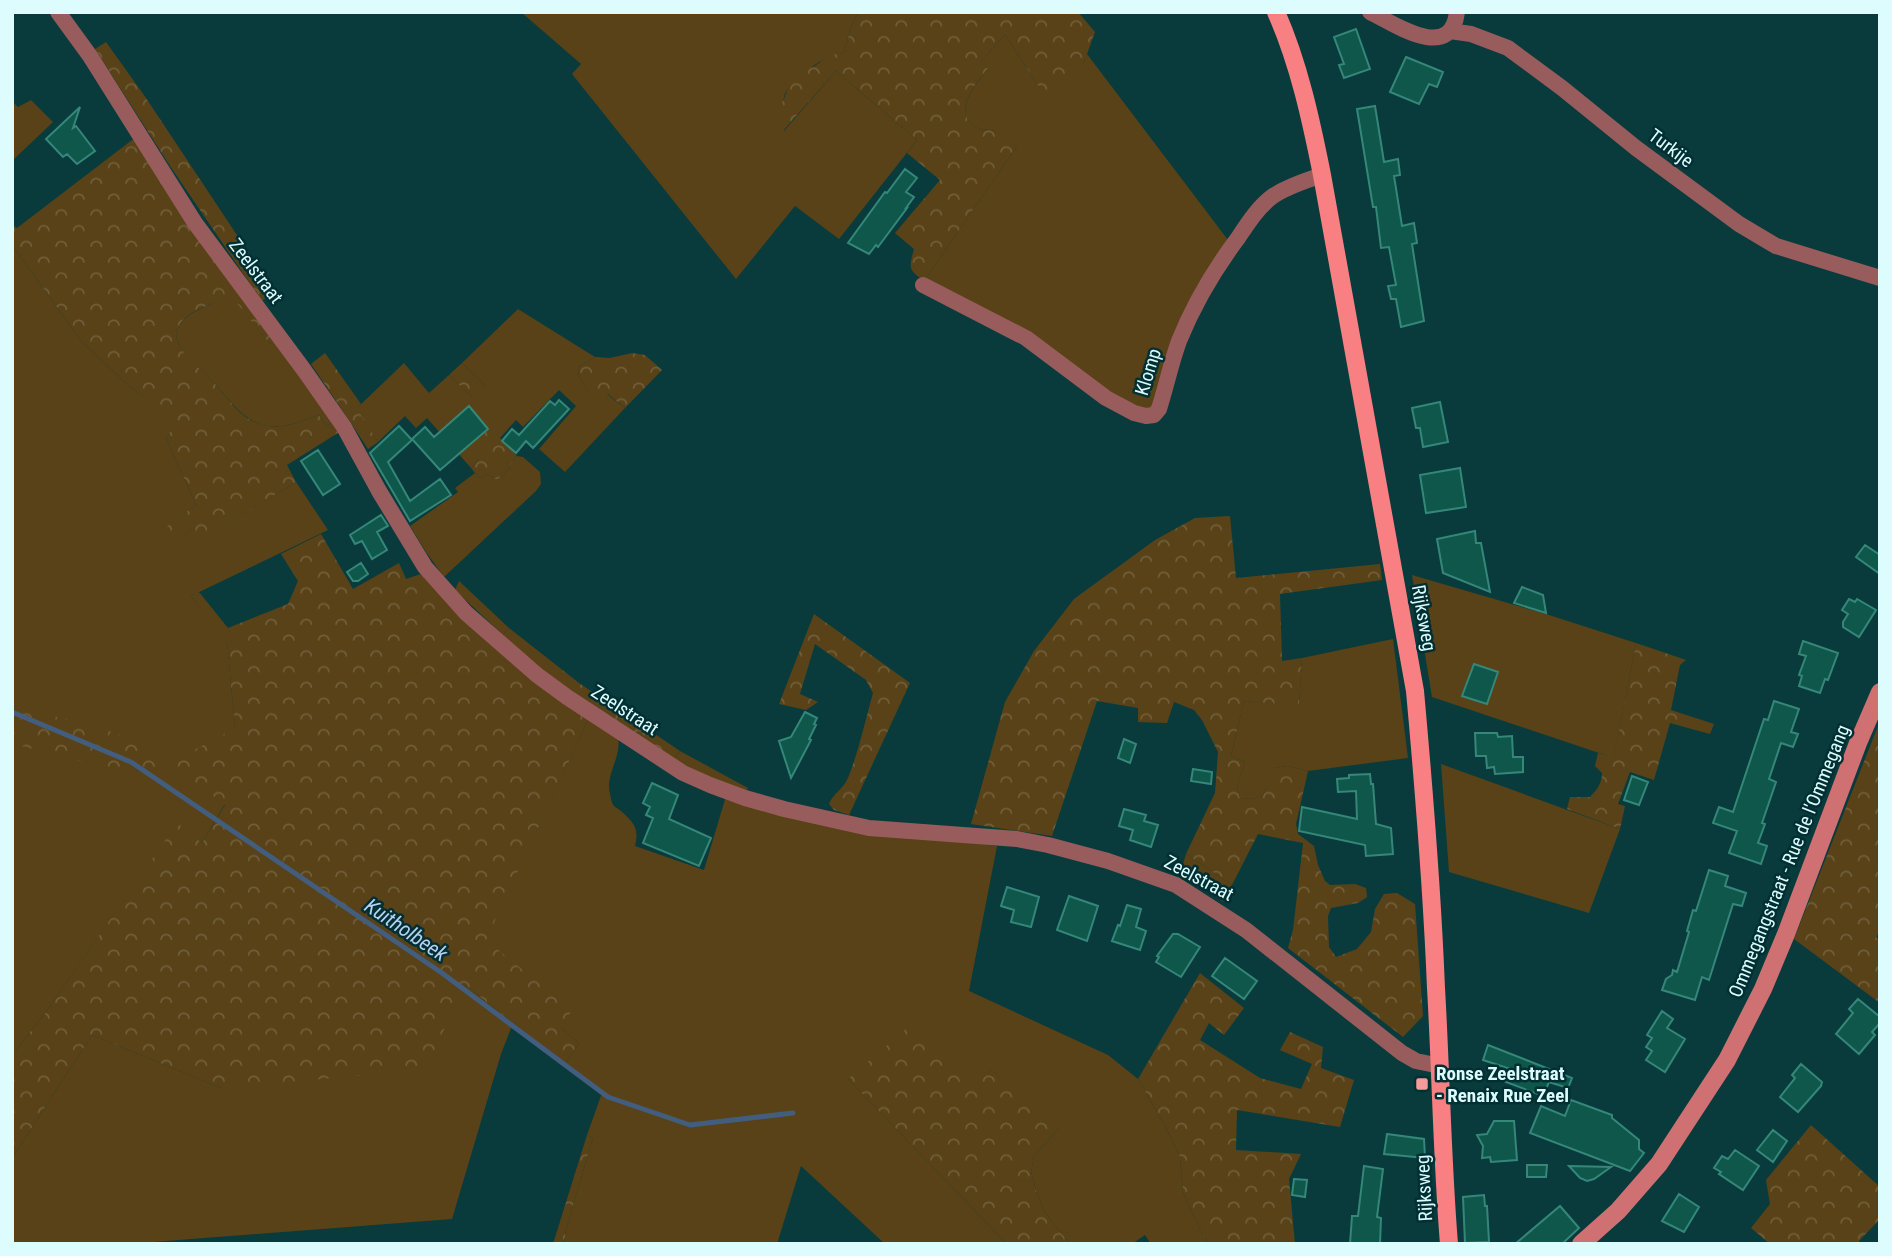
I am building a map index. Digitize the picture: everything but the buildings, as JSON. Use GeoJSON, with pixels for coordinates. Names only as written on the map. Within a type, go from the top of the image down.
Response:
{"type":"FeatureCollection","features":[{"type":"Feature","properties":{"kind":"main road","name":"Rijksweg"},"geometry":{"type":"LineString","coordinates":[[1276,12],[1304,90],[1322,175],[1415,691],[1424,800],[1449,1244]]}},
{"type":"Feature","properties":{"kind":"main road","name":"Ommegangstraat - Rue de l'Ommegang"},"geometry":{"type":"LineString","coordinates":[[1581,1244],[1618,1211],[1659,1164],[1727,1060],[1763,989],[1786,934],[1880,692]]}},
{"type":"Feature","properties":{"kind":"street","name":"Zeelstraat"},"geometry":{"type":"LineString","coordinates":[[58,12],[90,56],[195,223],[344,427],[425,566],[466,613],[547,682],[683,773],[754,801],[869,828],[1006,838],[1038,843],[1108,861],[1176,885],[1246,930],[1402,1053],[1416,1061],[1440,1066]]}},
{"type":"Feature","properties":{"kind":"street","name":"Turkije"},"geometry":{"type":"LineString","coordinates":[[1370,12],[1423,37],[1440,37],[1450,31],[1471,34],[1508,48],[1738,224],[1776,246],[1880,278]]}},
{"type":"Feature","properties":{"kind":"street"},"geometry":{"type":"LineString","coordinates":[[1450,31],[1456,23],[1457,12]]}},
{"type":"Feature","properties":{"kind":"street","name":"Klomp"},"geometry":{"type":"LineString","coordinates":[[923,285],[1026,338],[1106,398],[1134,412],[1146,416],[1154,415],[1159,409],[1178,344],[1194,308],[1210,278],[1237,239],[1260,207],[1273,196],[1322,175]]}},
{"type":"Feature","properties":{"kind":"green space"},"geometry":{"type":"Polygon","coordinates":[[[521,12],[858,12],[844,53],[827,58],[809,69],[787,89],[783,101],[784,131],[836,71],[917,140],[839,239],[795,206],[736,279],[572,74],[581,64],[521,12]]]}},
{"type":"Feature","properties":{"kind":"green space"},"geometry":{"type":"Polygon","coordinates":[[[858,12],[1078,12],[1095,32],[1083,65],[1069,85],[1053,93],[1040,89],[1005,34],[981,62],[988,69],[968,99],[966,115],[978,128],[997,132],[1017,146],[924,281],[911,268],[914,249],[895,233],[940,180],[907,153],[917,140],[836,71],[783,131],[771,123],[789,85],[786,68],[802,62],[813,67],[831,55],[844,53],[858,12]]]}},
{"type":"Feature","properties":{"kind":"green space"},"geometry":{"type":"Polygon","coordinates":[[[1005,34],[1040,89],[1083,65],[1087,54],[1228,240],[1154,406],[1148,409],[1132,407],[924,281],[1017,146],[994,131],[978,128],[970,122],[965,108],[972,91],[988,69],[980,63],[1005,34]]]}},
{"type":"Feature","properties":{"kind":"green space"},"geometry":{"type":"Polygon","coordinates":[[[106,42],[274,291],[262,301],[170,166],[95,49],[106,42]]]}},
{"type":"Feature","properties":{"kind":"green space"},"geometry":{"type":"Polygon","coordinates":[[[31,100],[53,122],[12,161],[12,101],[18,107],[31,100]]]}},
{"type":"Feature","properties":{"kind":"green space"},"geometry":{"type":"Polygon","coordinates":[[[136,137],[277,338],[270,344],[232,297],[201,308],[182,321],[176,336],[184,353],[250,420],[273,427],[319,415],[326,426],[335,421],[341,431],[287,465],[296,482],[201,540],[192,529],[172,542],[163,529],[196,505],[166,438],[178,421],[128,385],[82,342],[12,245],[12,225],[17,228],[136,137]]]}},
{"type":"Feature","properties":{"kind":"green space"},"geometry":{"type":"Polygon","coordinates":[[[12,245],[82,342],[128,385],[179,421],[166,438],[196,505],[164,529],[172,541],[192,529],[202,539],[296,482],[328,530],[191,596],[227,640],[235,728],[225,804],[202,843],[177,824],[46,1012],[12,1055],[12,245]],[[91,724],[87,762],[147,772],[91,724]]]}},
{"type":"Feature","properties":{"kind":"green space"},"geometry":{"type":"Polygon","coordinates":[[[232,296],[270,344],[277,338],[335,421],[326,426],[319,415],[273,427],[250,420],[188,357],[176,338],[182,321],[202,308],[232,296]]]}},
{"type":"Feature","properties":{"kind":"green space"},"geometry":{"type":"Polygon","coordinates":[[[518,309],[595,357],[578,367],[579,377],[588,391],[607,394],[625,408],[565,472],[539,449],[576,406],[559,390],[523,427],[516,420],[500,438],[479,419],[450,427],[473,450],[478,460],[471,468],[427,418],[416,428],[405,416],[378,442],[356,409],[404,363],[429,393],[449,375],[472,397],[485,385],[462,363],[518,309]]]}},
{"type":"Feature","properties":{"kind":"green space"},"geometry":{"type":"Polygon","coordinates":[[[325,353],[361,404],[357,409],[378,442],[368,449],[311,364],[325,353]]]}},
{"type":"Feature","properties":{"kind":"green space"},"geometry":{"type":"Polygon","coordinates":[[[632,353],[645,355],[662,370],[625,408],[608,394],[593,395],[579,377],[578,367],[595,357],[610,358],[632,353]]]}},
{"type":"Feature","properties":{"kind":"green space"},"geometry":{"type":"Polygon","coordinates":[[[462,363],[485,385],[473,398],[449,375],[462,363]]]}},
{"type":"Feature","properties":{"kind":"green space"},"geometry":{"type":"Polygon","coordinates":[[[460,411],[483,422],[517,456],[504,475],[497,480],[487,474],[479,478],[471,468],[478,460],[446,421],[451,414],[460,411]]]}},
{"type":"Feature","properties":{"kind":"green space"},"geometry":{"type":"Polygon","coordinates":[[[517,456],[523,457],[540,472],[541,484],[444,577],[410,526],[458,492],[455,488],[475,473],[479,478],[487,474],[497,480],[504,475],[517,456]]]}},
{"type":"Feature","properties":{"kind":"green space"},"geometry":{"type":"Polygon","coordinates":[[[1230,516],[1236,578],[1380,564],[1382,580],[1280,594],[1282,661],[1302,658],[1299,706],[1244,701],[1231,756],[1245,762],[1237,787],[1240,798],[1263,796],[1273,768],[1288,766],[1308,771],[1296,824],[1298,834],[1314,846],[1318,865],[1325,881],[1330,885],[1355,884],[1366,888],[1367,897],[1358,903],[1331,908],[1328,916],[1329,947],[1336,957],[1357,949],[1371,932],[1375,909],[1384,894],[1397,893],[1415,904],[1423,1016],[1403,1037],[1288,948],[1293,930],[1303,843],[1258,834],[1232,885],[1186,854],[1215,793],[1218,752],[1194,710],[1174,702],[1167,723],[1138,722],[1138,708],[1097,701],[1052,836],[971,824],[1005,702],[1034,651],[1074,599],[1155,540],[1195,518],[1230,516]]]}},
{"type":"Feature","properties":{"kind":"green space"},"geometry":{"type":"Polygon","coordinates":[[[321,534],[353,589],[399,563],[406,579],[424,573],[589,718],[486,940],[572,1010],[561,1028],[579,1043],[565,1064],[465,985],[425,1070],[221,1088],[92,1035],[12,1158],[12,1055],[46,1012],[177,823],[202,843],[225,805],[170,763],[235,728],[227,641],[191,596],[199,592],[228,628],[288,604],[298,581],[281,554],[321,534]]]}},
{"type":"Feature","properties":{"kind":"green space"},"geometry":{"type":"Polygon","coordinates":[[[1412,575],[1636,643],[1614,758],[1432,697],[1412,575]]]}},
{"type":"Feature","properties":{"kind":"green space"},"geometry":{"type":"Polygon","coordinates":[[[459,581],[509,628],[503,635],[455,590],[459,581]]]}},
{"type":"Feature","properties":{"kind":"green space"},"geometry":{"type":"Polygon","coordinates":[[[814,614],[910,683],[849,815],[834,810],[829,804],[848,778],[859,747],[873,693],[866,680],[815,644],[800,694],[818,702],[806,710],[779,704],[814,614]]]}},
{"type":"Feature","properties":{"kind":"green space"},"geometry":{"type":"Polygon","coordinates":[[[509,628],[579,683],[680,751],[674,759],[544,672],[503,635],[509,628]]]}},
{"type":"Feature","properties":{"kind":"green space"},"geometry":{"type":"Polygon","coordinates":[[[1393,639],[1408,758],[1308,771],[1288,766],[1274,768],[1263,796],[1240,798],[1237,787],[1245,762],[1231,756],[1244,701],[1299,705],[1302,658],[1393,639]]]}},
{"type":"Feature","properties":{"kind":"green space"},"geometry":{"type":"Polygon","coordinates":[[[1636,643],[1686,660],[1680,665],[1671,710],[1714,724],[1710,734],[1670,723],[1654,780],[1630,772],[1618,804],[1625,806],[1620,829],[1567,809],[1570,797],[1590,797],[1599,786],[1602,773],[1595,766],[1598,753],[1614,757],[1636,643]]]}},
{"type":"Feature","properties":{"kind":"green space"},"geometry":{"type":"Polygon","coordinates":[[[22,710],[91,724],[137,742],[166,771],[112,767],[22,746],[12,730],[22,710]]]}},
{"type":"Feature","properties":{"kind":"green space"},"geometry":{"type":"Polygon","coordinates":[[[589,718],[618,738],[618,752],[610,779],[610,794],[613,805],[635,827],[635,846],[704,870],[726,796],[929,838],[997,846],[969,991],[1108,1055],[1138,1079],[1180,1157],[1183,1192],[1209,1244],[1151,1244],[1145,1235],[1132,1244],[1070,1244],[1044,1211],[1031,1171],[1034,1156],[1059,1128],[991,1070],[980,1083],[848,1079],[1007,1244],[885,1244],[801,1166],[777,1244],[564,1244],[593,1138],[587,1135],[602,1093],[565,1064],[579,1043],[561,1028],[485,940],[589,718]]]}},
{"type":"Feature","properties":{"kind":"green space"},"geometry":{"type":"Polygon","coordinates":[[[1880,721],[1880,930],[1876,937],[1880,941],[1880,1003],[1794,939],[1880,721]]]}},
{"type":"Feature","properties":{"kind":"green space"},"geometry":{"type":"Polygon","coordinates":[[[680,751],[748,788],[746,792],[707,777],[674,759],[680,751]]]}},
{"type":"Feature","properties":{"kind":"green space"},"geometry":{"type":"Polygon","coordinates":[[[1441,764],[1620,829],[1589,913],[1449,872],[1441,764]]]}},
{"type":"Feature","properties":{"kind":"green space"},"geometry":{"type":"Polygon","coordinates":[[[1186,854],[1232,885],[1223,902],[1181,871],[1186,854]]]}},
{"type":"Feature","properties":{"kind":"green space"},"geometry":{"type":"Polygon","coordinates":[[[1200,973],[1244,1008],[1224,1035],[1209,1023],[1200,1040],[1260,1078],[1301,1089],[1312,1064],[1280,1050],[1290,1032],[1323,1047],[1321,1068],[1354,1080],[1340,1127],[1237,1110],[1236,1150],[1301,1154],[1289,1179],[1295,1244],[1209,1244],[1183,1192],[1180,1157],[1138,1079],[1200,973]]]}},
{"type":"Feature","properties":{"kind":"green space"},"geometry":{"type":"Polygon","coordinates":[[[465,985],[513,1023],[501,1054],[452,1219],[153,1244],[12,1244],[12,1158],[92,1035],[221,1088],[465,985]]]}},
{"type":"Feature","properties":{"kind":"green space"},"geometry":{"type":"Polygon","coordinates":[[[914,1022],[979,1082],[991,1070],[1060,1127],[1034,1156],[1031,1171],[1044,1211],[1070,1244],[1007,1244],[848,1079],[914,1022]]]}},
{"type":"Feature","properties":{"kind":"green space"},"geometry":{"type":"Polygon","coordinates":[[[1811,1125],[1880,1187],[1880,1219],[1859,1241],[1861,1244],[1770,1244],[1751,1228],[1770,1204],[1766,1180],[1811,1125]]]}},
{"type":"Feature","properties":{"kind":"green space"},"geometry":{"type":"Polygon","coordinates":[[[587,1135],[593,1138],[564,1244],[553,1244],[587,1135]]]}},
{"type":"Feature","properties":{"kind":"waterway","name":"Kuitholbeek"},"geometry":{"type":"LineString","coordinates":[[12,712],[131,762],[442,973],[608,1097],[690,1125],[793,1113]]}},
{"type":"Feature","properties":{"kind":"place","name":"Ronse Zeelstraat - Renaix Rue Zeel"},"geometry":{"type":"Point","coordinates":[1422,1084]}}]}
